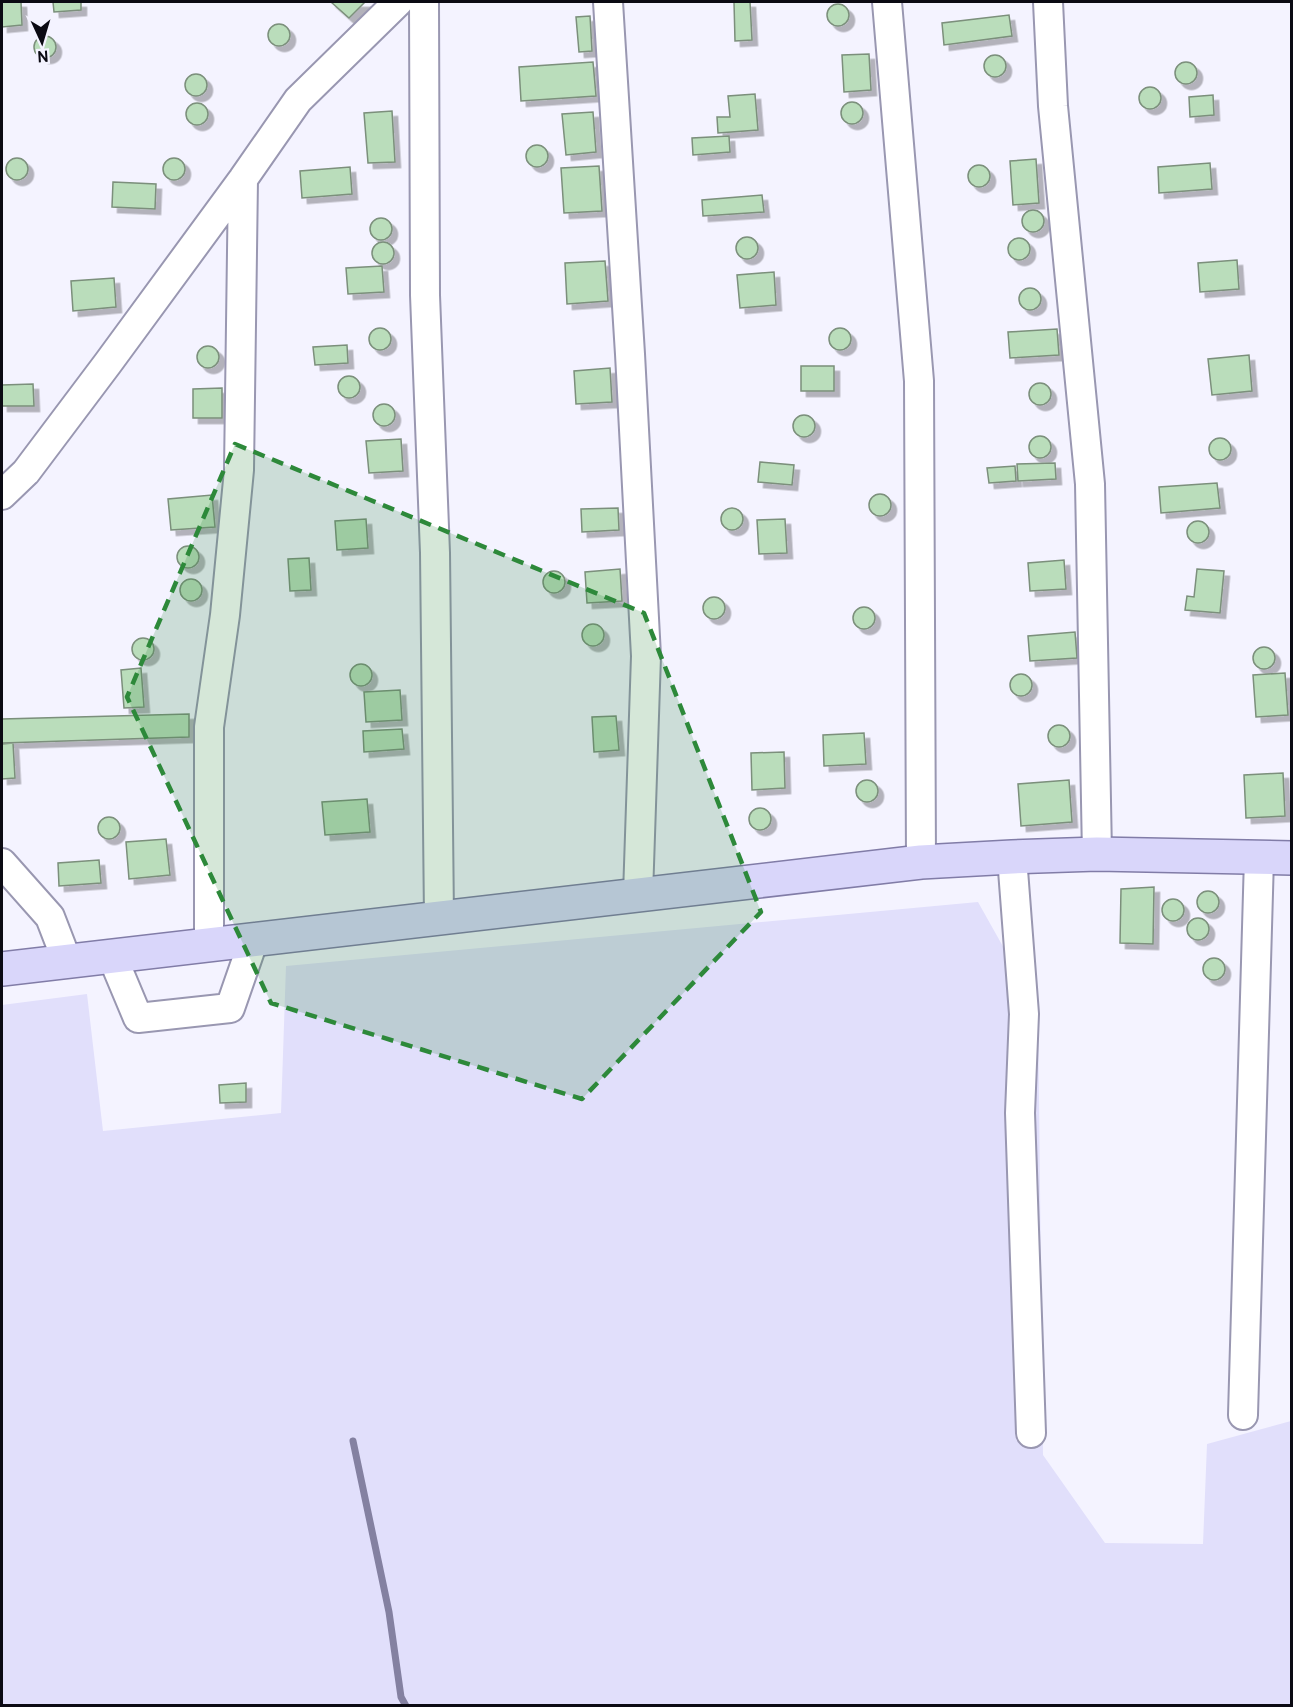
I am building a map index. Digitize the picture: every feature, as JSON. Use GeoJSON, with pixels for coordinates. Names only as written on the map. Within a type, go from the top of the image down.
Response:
{"type":"FeatureCollection","features":[{"type":"Feature","properties":{"kind":"main road"},"geometry":{"type":"LineString","coordinates":[[2,969],[921,862],[1097,854],[1292,858]]}},
{"type":"Feature","properties":{"kind":"street"},"geometry":{"type":"LineString","coordinates":[[2,495],[26,472],[243,179],[298,100],[398,2]]}},
{"type":"Feature","properties":{"kind":"street"},"geometry":{"type":"LineString","coordinates":[[424,2],[425,295],[435,553],[439,917]]}},
{"type":"Feature","properties":{"kind":"street"},"geometry":{"type":"LineString","coordinates":[[608,2],[646,656],[638,895]]}},
{"type":"Feature","properties":{"kind":"street"},"geometry":{"type":"LineString","coordinates":[[887,2],[919,381],[921,862]]}},
{"type":"Feature","properties":{"kind":"street"},"geometry":{"type":"LineString","coordinates":[[1048,2],[1053,105],[1090,484],[1097,854]]}},
{"type":"Feature","properties":{"kind":"street"},"geometry":{"type":"LineString","coordinates":[[209,944],[209,726],[225,615],[239,470],[243,179]]}},
{"type":"Feature","properties":{"kind":"street"},"geometry":{"type":"LineString","coordinates":[[1012,857],[1024,1014],[1020,1113],[1031,1433]]}},
{"type":"Feature","properties":{"kind":"street"},"geometry":{"type":"LineString","coordinates":[[1243,1415],[1258,858]]}},
{"type":"Feature","properties":{"kind":"street"},"geometry":{"type":"LineString","coordinates":[[2,863],[51,916],[67,961]]}},
{"type":"Feature","properties":{"kind":"street"},"geometry":{"type":"LineString","coordinates":[[111,956],[138,1018],[230,1008],[254,939]]}},
{"type":"Feature","properties":{"kind":"highlighted area"},"geometry":{"type":"Polygon","coordinates":[[[235,444],[644,613],[761,912],[582,1099],[271,1003],[127,697],[235,444]]]}},
{"type":"Feature","properties":{"kind":"shaded area"},"geometry":{"type":"Polygon","coordinates":[[[978,902],[1038,1009],[1043,1455],[1105,1543],[1203,1544],[1207,1444],[1291,1421],[1291,1705],[2,1705],[2,1005],[87,994],[103,1131],[281,1113],[286,966],[978,902]]]}},
{"type":"Feature","properties":{"kind":"building"},"geometry":{"type":"Polygon","coordinates":[[[2,2],[21,2],[22,25],[2,27],[2,2]]]}},
{"type":"Feature","properties":{"kind":"building"},"geometry":{"type":"Polygon","coordinates":[[[53,2],[81,2],[81,10],[54,12],[53,2]]]}},
{"type":"Feature","properties":{"kind":"building"},"geometry":{"type":"Polygon","coordinates":[[[331,2],[365,2],[349,18],[331,2]]]}},
{"type":"Feature","properties":{"kind":"building"},"geometry":{"type":"Polygon","coordinates":[[[734,2],[750,2],[752,40],[735,41],[734,2]]]}},
{"type":"Feature","properties":{"kind":"building"},"geometry":{"type":"Polygon","coordinates":[[[838,4],[846,7],[849,15],[846,23],[838,26],[830,23],[827,15],[830,7],[838,4]]]}},
{"type":"Feature","properties":{"kind":"building"},"geometry":{"type":"Polygon","coordinates":[[[1009,15],[1012,36],[944,45],[942,23],[1009,15]]]}},
{"type":"Feature","properties":{"kind":"building"},"geometry":{"type":"Polygon","coordinates":[[[590,16],[592,51],[579,52],[576,17],[590,16]]]}},
{"type":"Feature","properties":{"kind":"building"},"geometry":{"type":"Polygon","coordinates":[[[279,24],[287,27],[290,35],[287,43],[279,46],[271,43],[268,35],[271,27],[279,24]]]}},
{"type":"Feature","properties":{"kind":"building"},"geometry":{"type":"Polygon","coordinates":[[[45,36],[53,39],[56,47],[53,55],[45,58],[37,55],[34,47],[37,39],[45,36]]]}},
{"type":"Feature","properties":{"kind":"building"},"geometry":{"type":"Polygon","coordinates":[[[869,54],[871,90],[844,92],[842,55],[869,54]]]}},
{"type":"Feature","properties":{"kind":"building"},"geometry":{"type":"Polygon","coordinates":[[[995,55],[1003,58],[1006,66],[1003,74],[995,77],[987,74],[984,66],[987,58],[995,55]]]}},
{"type":"Feature","properties":{"kind":"building"},"geometry":{"type":"Polygon","coordinates":[[[593,62],[596,96],[521,101],[519,67],[593,62]]]}},
{"type":"Feature","properties":{"kind":"building"},"geometry":{"type":"Polygon","coordinates":[[[1186,62],[1194,65],[1197,73],[1194,81],[1186,84],[1178,81],[1175,73],[1178,65],[1186,62]]]}},
{"type":"Feature","properties":{"kind":"building"},"geometry":{"type":"Polygon","coordinates":[[[196,74],[204,77],[207,85],[204,93],[196,96],[188,93],[185,85],[188,77],[196,74]]]}},
{"type":"Feature","properties":{"kind":"building"},"geometry":{"type":"Polygon","coordinates":[[[1150,87],[1158,90],[1161,98],[1158,106],[1150,109],[1142,106],[1139,98],[1142,90],[1150,87]]]}},
{"type":"Feature","properties":{"kind":"building"},"geometry":{"type":"Polygon","coordinates":[[[755,94],[758,130],[718,133],[717,117],[730,117],[728,96],[755,94]]]}},
{"type":"Feature","properties":{"kind":"building"},"geometry":{"type":"Polygon","coordinates":[[[1213,95],[1214,115],[1190,117],[1189,97],[1213,95]]]}},
{"type":"Feature","properties":{"kind":"building"},"geometry":{"type":"Polygon","coordinates":[[[852,102],[860,105],[863,113],[860,121],[852,124],[844,121],[841,113],[844,105],[852,102]]]}},
{"type":"Feature","properties":{"kind":"building"},"geometry":{"type":"Polygon","coordinates":[[[197,103],[205,106],[208,114],[205,122],[197,125],[189,122],[186,114],[189,106],[197,103]]]}},
{"type":"Feature","properties":{"kind":"building"},"geometry":{"type":"Polygon","coordinates":[[[392,111],[395,162],[368,163],[364,113],[392,111]]]}},
{"type":"Feature","properties":{"kind":"building"},"geometry":{"type":"Polygon","coordinates":[[[593,112],[596,152],[566,155],[562,114],[593,112]]]}},
{"type":"Feature","properties":{"kind":"building"},"geometry":{"type":"Polygon","coordinates":[[[729,136],[730,152],[693,155],[692,138],[729,136]]]}},
{"type":"Feature","properties":{"kind":"building"},"geometry":{"type":"Polygon","coordinates":[[[537,145],[545,148],[548,156],[545,164],[537,167],[529,164],[526,156],[529,148],[537,145]]]}},
{"type":"Feature","properties":{"kind":"building"},"geometry":{"type":"Polygon","coordinates":[[[17,158],[25,161],[28,169],[25,177],[17,180],[9,177],[6,169],[9,161],[17,158]]]}},
{"type":"Feature","properties":{"kind":"building"},"geometry":{"type":"Polygon","coordinates":[[[174,158],[182,161],[185,169],[182,177],[174,180],[166,177],[163,169],[166,161],[174,158]]]}},
{"type":"Feature","properties":{"kind":"building"},"geometry":{"type":"Polygon","coordinates":[[[1036,159],[1039,203],[1013,205],[1010,161],[1036,159]]]}},
{"type":"Feature","properties":{"kind":"building"},"geometry":{"type":"Polygon","coordinates":[[[1210,163],[1212,189],[1159,193],[1158,167],[1210,163]]]}},
{"type":"Feature","properties":{"kind":"building"},"geometry":{"type":"Polygon","coordinates":[[[979,165],[987,168],[990,176],[987,184],[979,187],[971,184],[968,176],[971,168],[979,165]]]}},
{"type":"Feature","properties":{"kind":"building"},"geometry":{"type":"Polygon","coordinates":[[[599,166],[602,211],[564,213],[561,168],[599,166]]]}},
{"type":"Feature","properties":{"kind":"building"},"geometry":{"type":"Polygon","coordinates":[[[350,167],[352,194],[302,198],[300,171],[350,167]]]}},
{"type":"Feature","properties":{"kind":"building"},"geometry":{"type":"Polygon","coordinates":[[[113,182],[156,184],[155,209],[112,207],[113,182]]]}},
{"type":"Feature","properties":{"kind":"building"},"geometry":{"type":"Polygon","coordinates":[[[762,195],[764,212],[703,216],[702,200],[762,195]]]}},
{"type":"Feature","properties":{"kind":"building"},"geometry":{"type":"Polygon","coordinates":[[[1033,210],[1041,213],[1044,221],[1041,229],[1033,232],[1025,229],[1022,221],[1025,213],[1033,210]]]}},
{"type":"Feature","properties":{"kind":"building"},"geometry":{"type":"Polygon","coordinates":[[[381,218],[389,221],[392,229],[389,237],[381,240],[373,237],[370,229],[373,221],[381,218]]]}},
{"type":"Feature","properties":{"kind":"building"},"geometry":{"type":"Polygon","coordinates":[[[747,237],[755,240],[758,248],[755,256],[747,259],[739,256],[736,248],[739,240],[747,237]]]}},
{"type":"Feature","properties":{"kind":"building"},"geometry":{"type":"Polygon","coordinates":[[[1019,238],[1027,241],[1030,249],[1027,257],[1019,260],[1011,257],[1008,249],[1011,241],[1019,238]]]}},
{"type":"Feature","properties":{"kind":"building"},"geometry":{"type":"Polygon","coordinates":[[[383,242],[391,245],[394,253],[391,261],[383,264],[375,261],[372,253],[375,245],[383,242]]]}},
{"type":"Feature","properties":{"kind":"building"},"geometry":{"type":"Polygon","coordinates":[[[1237,260],[1239,289],[1200,292],[1198,263],[1237,260]]]}},
{"type":"Feature","properties":{"kind":"building"},"geometry":{"type":"Polygon","coordinates":[[[605,261],[608,301],[567,304],[565,263],[605,261]]]}},
{"type":"Feature","properties":{"kind":"building"},"geometry":{"type":"Polygon","coordinates":[[[382,266],[384,292],[348,294],[346,268],[382,266]]]}},
{"type":"Feature","properties":{"kind":"building"},"geometry":{"type":"Polygon","coordinates":[[[774,272],[776,305],[740,308],[737,275],[774,272]]]}},
{"type":"Feature","properties":{"kind":"building"},"geometry":{"type":"Polygon","coordinates":[[[114,278],[116,307],[73,311],[71,281],[114,278]]]}},
{"type":"Feature","properties":{"kind":"building"},"geometry":{"type":"Polygon","coordinates":[[[1030,288],[1038,291],[1041,299],[1038,307],[1030,310],[1022,307],[1019,299],[1022,291],[1030,288]]]}},
{"type":"Feature","properties":{"kind":"building"},"geometry":{"type":"Polygon","coordinates":[[[380,328],[388,331],[391,339],[388,347],[380,350],[372,347],[369,339],[372,331],[380,328]]]}},
{"type":"Feature","properties":{"kind":"building"},"geometry":{"type":"Polygon","coordinates":[[[840,328],[848,331],[851,339],[848,347],[840,350],[832,347],[829,339],[832,331],[840,328]]]}},
{"type":"Feature","properties":{"kind":"building"},"geometry":{"type":"Polygon","coordinates":[[[1057,329],[1059,355],[1010,358],[1008,332],[1057,329]]]}},
{"type":"Feature","properties":{"kind":"building"},"geometry":{"type":"Polygon","coordinates":[[[347,345],[348,363],[315,365],[313,347],[347,345]]]}},
{"type":"Feature","properties":{"kind":"building"},"geometry":{"type":"Polygon","coordinates":[[[208,346],[216,349],[219,357],[216,365],[208,368],[200,365],[197,357],[200,349],[208,346]]]}},
{"type":"Feature","properties":{"kind":"building"},"geometry":{"type":"Polygon","coordinates":[[[1249,355],[1252,391],[1212,395],[1208,359],[1249,355]]]}},
{"type":"Feature","properties":{"kind":"building"},"geometry":{"type":"Polygon","coordinates":[[[801,366],[834,366],[834,391],[801,391],[801,366]]]}},
{"type":"Feature","properties":{"kind":"building"},"geometry":{"type":"Polygon","coordinates":[[[610,368],[612,402],[576,404],[574,371],[610,368]]]}},
{"type":"Feature","properties":{"kind":"building"},"geometry":{"type":"Polygon","coordinates":[[[349,376],[357,379],[360,387],[357,395],[349,398],[341,395],[338,387],[341,379],[349,376]]]}},
{"type":"Feature","properties":{"kind":"building"},"geometry":{"type":"Polygon","coordinates":[[[1040,383],[1048,386],[1051,394],[1048,402],[1040,405],[1032,402],[1029,394],[1032,386],[1040,383]]]}},
{"type":"Feature","properties":{"kind":"building"},"geometry":{"type":"Polygon","coordinates":[[[33,384],[34,406],[2,406],[2,385],[33,384]]]}},
{"type":"Feature","properties":{"kind":"building"},"geometry":{"type":"Polygon","coordinates":[[[222,388],[222,418],[193,418],[193,389],[222,388]]]}},
{"type":"Feature","properties":{"kind":"building"},"geometry":{"type":"Polygon","coordinates":[[[384,404],[392,407],[395,415],[392,423],[384,426],[376,423],[373,415],[376,407],[384,404]]]}},
{"type":"Feature","properties":{"kind":"building"},"geometry":{"type":"Polygon","coordinates":[[[804,415],[812,418],[815,426],[812,434],[804,437],[796,434],[793,426],[796,418],[804,415]]]}},
{"type":"Feature","properties":{"kind":"building"},"geometry":{"type":"Polygon","coordinates":[[[1040,436],[1048,439],[1051,447],[1048,455],[1040,458],[1032,455],[1029,447],[1032,439],[1040,436]]]}},
{"type":"Feature","properties":{"kind":"building"},"geometry":{"type":"Polygon","coordinates":[[[1220,438],[1228,441],[1231,449],[1228,457],[1220,460],[1212,457],[1209,449],[1212,441],[1220,438]]]}},
{"type":"Feature","properties":{"kind":"building"},"geometry":{"type":"Polygon","coordinates":[[[401,439],[403,471],[369,473],[366,441],[401,439]]]}},
{"type":"Feature","properties":{"kind":"building"},"geometry":{"type":"Polygon","coordinates":[[[760,462],[794,465],[792,485],[758,482],[760,462]]]}},
{"type":"Feature","properties":{"kind":"building"},"geometry":{"type":"Polygon","coordinates":[[[1055,463],[1056,479],[1018,481],[1017,464],[1055,463]]]}},
{"type":"Feature","properties":{"kind":"building"},"geometry":{"type":"Polygon","coordinates":[[[1015,466],[1016,481],[989,483],[987,468],[1015,466]]]}},
{"type":"Feature","properties":{"kind":"building"},"geometry":{"type":"Polygon","coordinates":[[[1217,483],[1220,508],[1161,513],[1159,487],[1217,483]]]}},
{"type":"Feature","properties":{"kind":"building"},"geometry":{"type":"Polygon","coordinates":[[[880,494],[888,497],[891,505],[888,513],[880,516],[872,513],[869,505],[872,497],[880,494]]]}},
{"type":"Feature","properties":{"kind":"building"},"geometry":{"type":"Polygon","coordinates":[[[212,495],[215,527],[171,530],[168,499],[212,495]]]}},
{"type":"Feature","properties":{"kind":"building"},"geometry":{"type":"Polygon","coordinates":[[[618,508],[619,530],[582,532],[581,509],[618,508]]]}},
{"type":"Feature","properties":{"kind":"building"},"geometry":{"type":"Polygon","coordinates":[[[732,508],[740,511],[743,519],[740,527],[732,530],[724,527],[721,519],[724,511],[732,508]]]}},
{"type":"Feature","properties":{"kind":"building"},"geometry":{"type":"Polygon","coordinates":[[[366,519],[368,548],[337,550],[335,521],[366,519]]]}},
{"type":"Feature","properties":{"kind":"building"},"geometry":{"type":"Polygon","coordinates":[[[785,519],[787,553],[759,554],[757,520],[785,519]]]}},
{"type":"Feature","properties":{"kind":"building"},"geometry":{"type":"Polygon","coordinates":[[[1198,521],[1206,524],[1209,532],[1206,540],[1198,543],[1190,540],[1187,532],[1190,524],[1198,521]]]}},
{"type":"Feature","properties":{"kind":"building"},"geometry":{"type":"Polygon","coordinates":[[[188,546],[196,549],[199,557],[196,565],[188,568],[180,565],[177,557],[180,549],[188,546]]]}},
{"type":"Feature","properties":{"kind":"building"},"geometry":{"type":"Polygon","coordinates":[[[309,558],[311,590],[290,591],[288,559],[309,558]]]}},
{"type":"Feature","properties":{"kind":"building"},"geometry":{"type":"Polygon","coordinates":[[[1064,560],[1066,589],[1030,591],[1028,563],[1064,560]]]}},
{"type":"Feature","properties":{"kind":"building"},"geometry":{"type":"Polygon","coordinates":[[[620,569],[622,601],[587,603],[585,572],[620,569]]]}},
{"type":"Feature","properties":{"kind":"building"},"geometry":{"type":"Polygon","coordinates":[[[1197,569],[1224,571],[1220,613],[1185,610],[1187,596],[1194,597],[1197,569]]]}},
{"type":"Feature","properties":{"kind":"building"},"geometry":{"type":"Polygon","coordinates":[[[554,571],[562,574],[565,582],[562,590],[554,593],[546,590],[543,582],[546,574],[554,571]]]}},
{"type":"Feature","properties":{"kind":"building"},"geometry":{"type":"Polygon","coordinates":[[[191,579],[199,582],[202,590],[199,598],[191,601],[183,598],[180,590],[183,582],[191,579]]]}},
{"type":"Feature","properties":{"kind":"building"},"geometry":{"type":"Polygon","coordinates":[[[714,597],[722,600],[725,608],[722,616],[714,619],[706,616],[703,608],[706,600],[714,597]]]}},
{"type":"Feature","properties":{"kind":"building"},"geometry":{"type":"Polygon","coordinates":[[[864,607],[872,610],[875,618],[872,626],[864,629],[856,626],[853,618],[856,610],[864,607]]]}},
{"type":"Feature","properties":{"kind":"building"},"geometry":{"type":"Polygon","coordinates":[[[593,624],[601,627],[604,635],[601,643],[593,646],[585,643],[582,635],[585,627],[593,624]]]}},
{"type":"Feature","properties":{"kind":"building"},"geometry":{"type":"Polygon","coordinates":[[[1075,632],[1077,658],[1030,661],[1028,636],[1075,632]]]}},
{"type":"Feature","properties":{"kind":"building"},"geometry":{"type":"Polygon","coordinates":[[[143,638],[151,641],[154,649],[151,657],[143,660],[135,657],[132,649],[135,641],[143,638]]]}},
{"type":"Feature","properties":{"kind":"building"},"geometry":{"type":"Polygon","coordinates":[[[1264,647],[1272,650],[1275,658],[1272,666],[1264,669],[1256,666],[1253,658],[1256,650],[1264,647]]]}},
{"type":"Feature","properties":{"kind":"building"},"geometry":{"type":"Polygon","coordinates":[[[361,664],[369,667],[372,675],[369,683],[361,686],[353,683],[350,675],[353,667],[361,664]]]}},
{"type":"Feature","properties":{"kind":"building"},"geometry":{"type":"Polygon","coordinates":[[[141,668],[144,707],[124,708],[121,670],[141,668]]]}},
{"type":"Feature","properties":{"kind":"building"},"geometry":{"type":"Polygon","coordinates":[[[1285,673],[1288,715],[1256,717],[1253,675],[1285,673]]]}},
{"type":"Feature","properties":{"kind":"building"},"geometry":{"type":"Polygon","coordinates":[[[1021,674],[1029,677],[1032,685],[1029,693],[1021,696],[1013,693],[1010,685],[1013,677],[1021,674]]]}},
{"type":"Feature","properties":{"kind":"building"},"geometry":{"type":"Polygon","coordinates":[[[400,690],[402,720],[366,722],[364,692],[400,690]]]}},
{"type":"Feature","properties":{"kind":"building"},"geometry":{"type":"Polygon","coordinates":[[[189,714],[189,737],[2,743],[2,719],[189,714]]]}},
{"type":"Feature","properties":{"kind":"building"},"geometry":{"type":"Polygon","coordinates":[[[616,716],[619,750],[594,752],[592,717],[616,716]]]}},
{"type":"Feature","properties":{"kind":"building"},"geometry":{"type":"Polygon","coordinates":[[[1059,725],[1067,728],[1070,736],[1067,744],[1059,747],[1051,744],[1048,736],[1051,728],[1059,725]]]}},
{"type":"Feature","properties":{"kind":"building"},"geometry":{"type":"Polygon","coordinates":[[[402,729],[404,749],[364,752],[363,731],[402,729]]]}},
{"type":"Feature","properties":{"kind":"building"},"geometry":{"type":"Polygon","coordinates":[[[864,733],[866,764],[824,766],[823,735],[864,733]]]}},
{"type":"Feature","properties":{"kind":"building"},"geometry":{"type":"Polygon","coordinates":[[[13,743],[15,778],[2,779],[2,744],[13,743]]]}},
{"type":"Feature","properties":{"kind":"building"},"geometry":{"type":"Polygon","coordinates":[[[784,752],[785,788],[752,790],[751,753],[784,752]]]}},
{"type":"Feature","properties":{"kind":"building"},"geometry":{"type":"Polygon","coordinates":[[[1283,773],[1285,816],[1246,818],[1244,775],[1283,773]]]}},
{"type":"Feature","properties":{"kind":"building"},"geometry":{"type":"Polygon","coordinates":[[[867,780],[875,783],[878,791],[875,799],[867,802],[859,799],[856,791],[859,783],[867,780]]]}},
{"type":"Feature","properties":{"kind":"building"},"geometry":{"type":"Polygon","coordinates":[[[1069,780],[1072,822],[1021,826],[1018,784],[1069,780]]]}},
{"type":"Feature","properties":{"kind":"building"},"geometry":{"type":"Polygon","coordinates":[[[367,799],[370,832],[325,835],[322,802],[367,799]]]}},
{"type":"Feature","properties":{"kind":"building"},"geometry":{"type":"Polygon","coordinates":[[[760,808],[768,811],[771,819],[768,827],[760,830],[752,827],[749,819],[752,811],[760,808]]]}},
{"type":"Feature","properties":{"kind":"building"},"geometry":{"type":"Polygon","coordinates":[[[109,817],[117,820],[120,828],[117,836],[109,839],[101,836],[98,828],[101,820],[109,817]]]}},
{"type":"Feature","properties":{"kind":"building"},"geometry":{"type":"Polygon","coordinates":[[[166,839],[170,875],[129,879],[126,842],[166,839]]]}},
{"type":"Feature","properties":{"kind":"building"},"geometry":{"type":"Polygon","coordinates":[[[99,860],[101,883],[59,886],[58,863],[99,860]]]}},
{"type":"Feature","properties":{"kind":"building"},"geometry":{"type":"Polygon","coordinates":[[[1154,887],[1153,944],[1120,943],[1121,889],[1154,887]]]}},
{"type":"Feature","properties":{"kind":"building"},"geometry":{"type":"Polygon","coordinates":[[[1208,891],[1216,894],[1219,902],[1216,910],[1208,913],[1200,910],[1197,902],[1200,894],[1208,891]]]}},
{"type":"Feature","properties":{"kind":"building"},"geometry":{"type":"Polygon","coordinates":[[[1173,899],[1181,902],[1184,910],[1181,918],[1173,921],[1165,918],[1162,910],[1165,902],[1173,899]]]}},
{"type":"Feature","properties":{"kind":"building"},"geometry":{"type":"Polygon","coordinates":[[[1198,918],[1206,921],[1209,929],[1206,937],[1198,940],[1190,937],[1187,929],[1190,921],[1198,918]]]}},
{"type":"Feature","properties":{"kind":"building"},"geometry":{"type":"Polygon","coordinates":[[[1214,958],[1222,961],[1225,969],[1222,977],[1214,980],[1206,977],[1203,969],[1206,961],[1214,958]]]}},
{"type":"Feature","properties":{"kind":"building"},"geometry":{"type":"Polygon","coordinates":[[[246,1083],[246,1102],[220,1103],[219,1085],[246,1083]]]}},
{"type":"Feature","properties":{"kind":"waterway"},"geometry":{"type":"LineString","coordinates":[[353,1441],[389,1612],[401,1697],[406,1706]]}}]}
